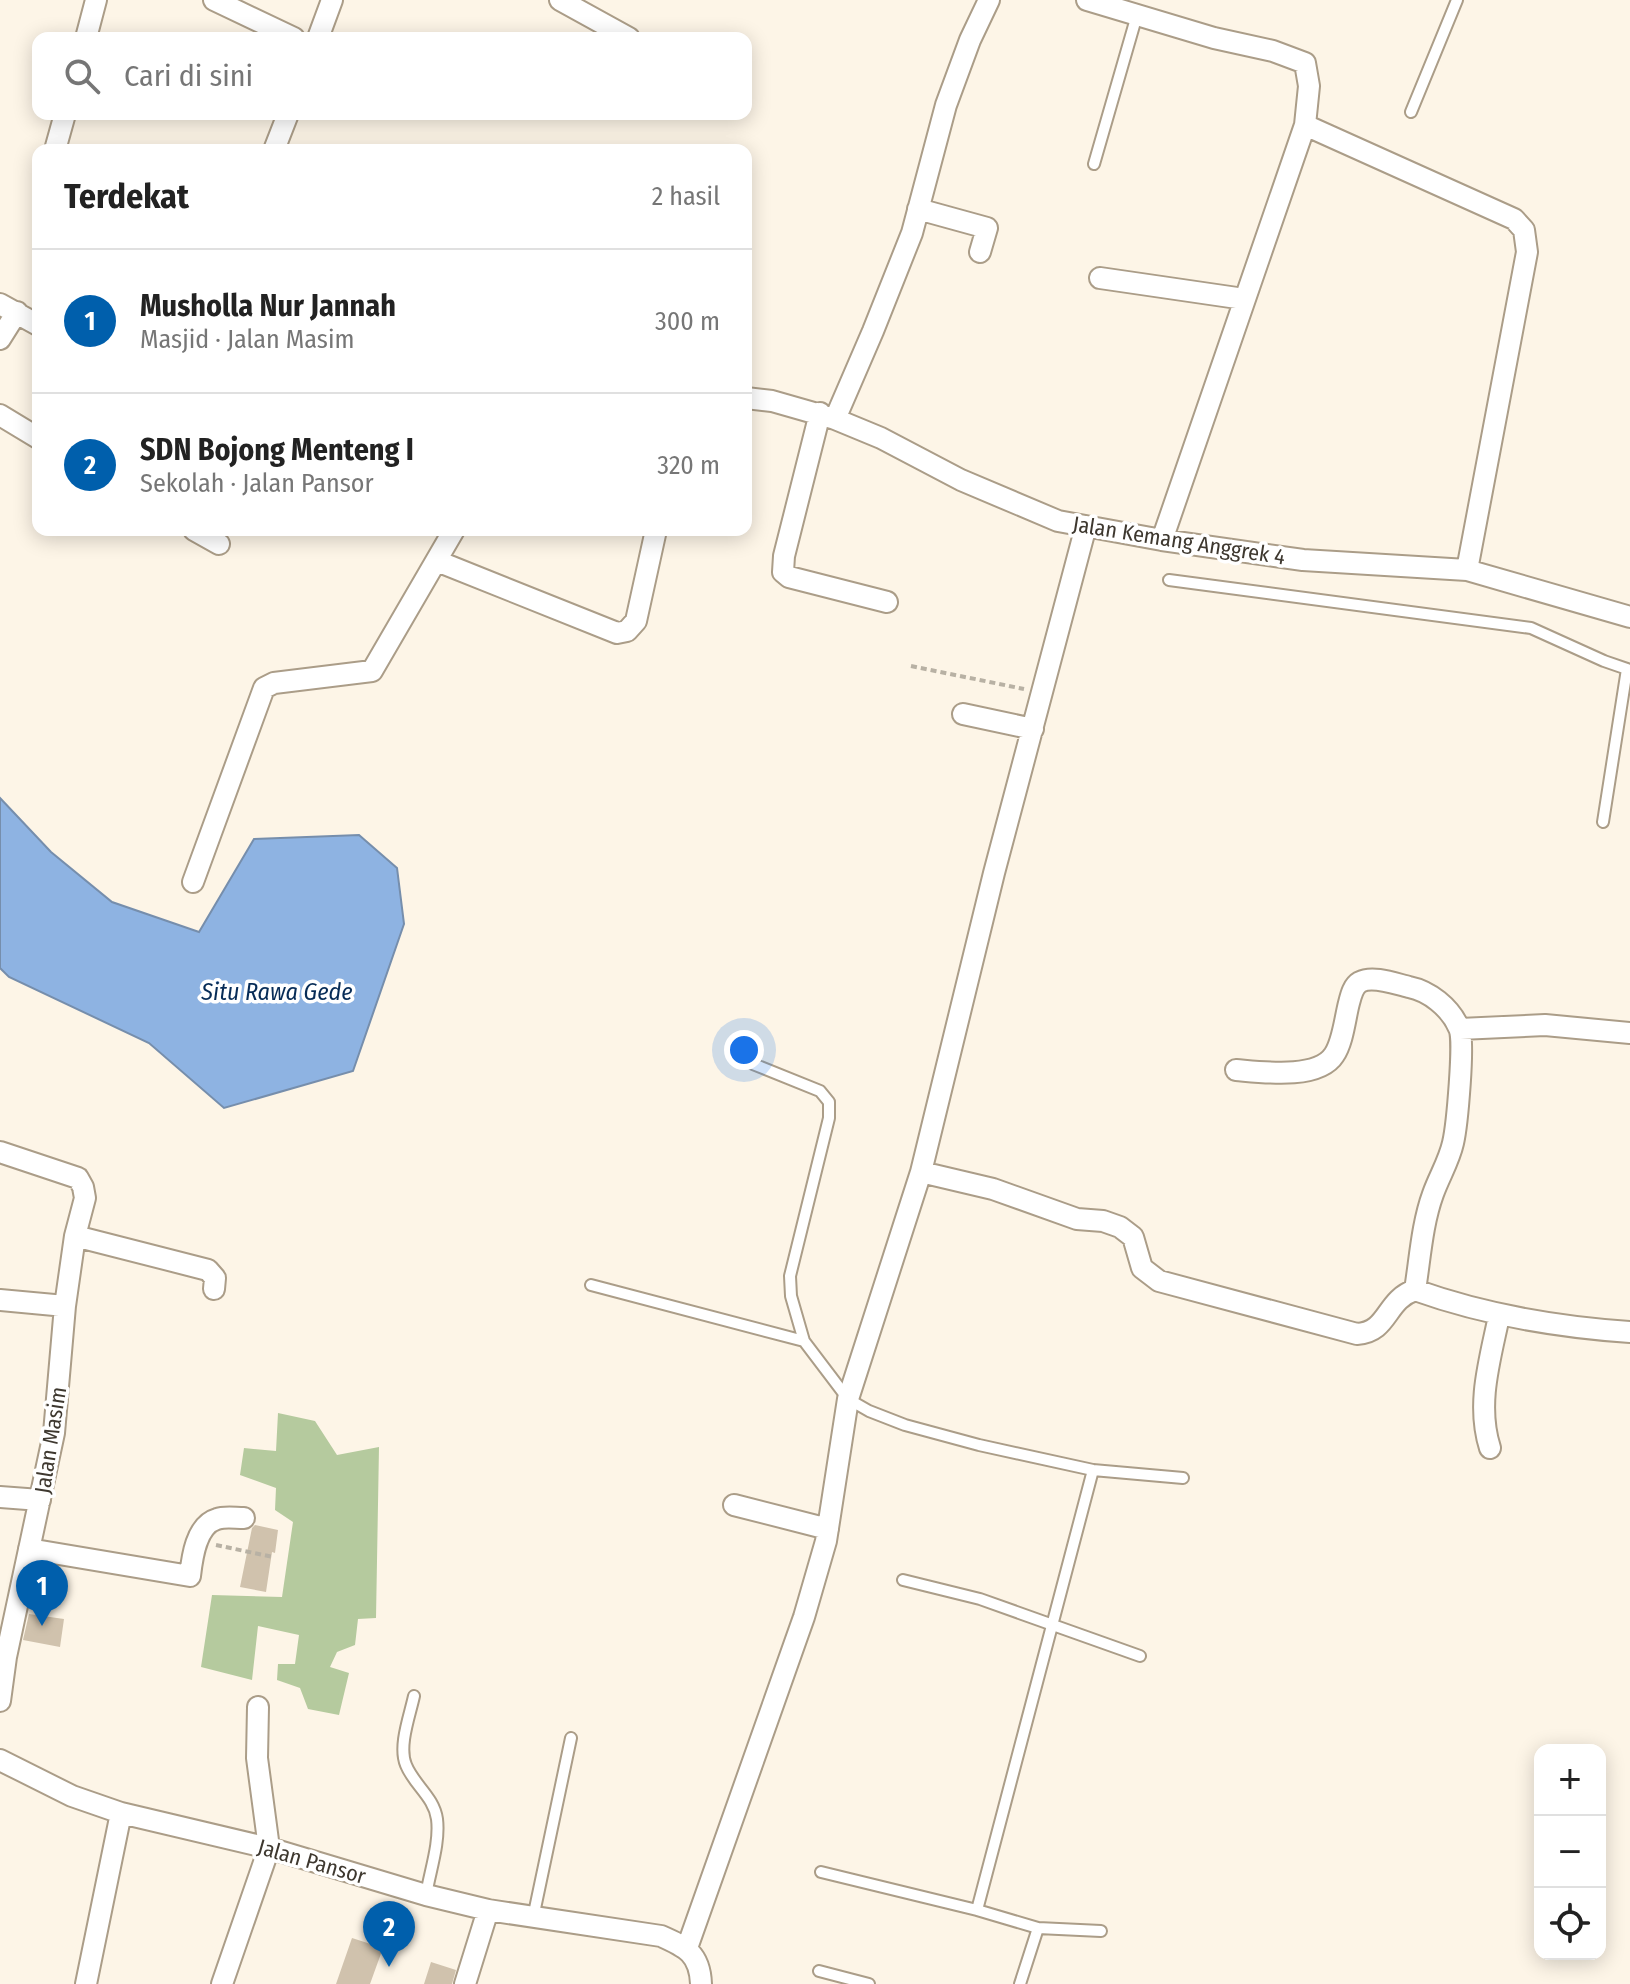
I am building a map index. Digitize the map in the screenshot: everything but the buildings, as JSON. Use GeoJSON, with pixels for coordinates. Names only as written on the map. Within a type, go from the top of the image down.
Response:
{"type":"FeatureCollection","features":[{"type":"Feature","properties":{"kind":"street"},"geometry":{"type":"LineString","coordinates":[[88,32],[96,0]]}},
{"type":"Feature","properties":{"kind":"street"},"geometry":{"type":"LineString","coordinates":[[214,0],[281,32]]}},
{"type":"Feature","properties":{"kind":"street"},"geometry":{"type":"LineString","coordinates":[[320,32],[332,0]]}},
{"type":"Feature","properties":{"kind":"street"},"geometry":{"type":"LineString","coordinates":[[560,0],[618,32]]}},
{"type":"Feature","properties":{"kind":"street"},"geometry":{"type":"LineString","coordinates":[[887,602],[789,577],[783,572],[784,556],[827,416],[879,317],[912,233],[946,105],[970,40],[989,0]]}},
{"type":"Feature","properties":{"kind":"street"},"geometry":{"type":"LineString","coordinates":[[1087,0],[1214,38],[1273,51],[1305,63],[1309,86],[1305,125],[1162,540]]}},
{"type":"Feature","properties":{"kind":"street"},"geometry":{"type":"LineString","coordinates":[[57,144],[63,120]]}},
{"type":"Feature","properties":{"kind":"street"},"geometry":{"type":"LineString","coordinates":[[276,144],[286,120]]}},
{"type":"Feature","properties":{"kind":"street"},"geometry":{"type":"LineString","coordinates":[[1305,125],[1514,219],[1524,230],[1527,252],[1467,570]]}},
{"type":"Feature","properties":{"kind":"street"},"geometry":{"type":"LineString","coordinates":[[918,209],[987,228],[980,252]]}},
{"type":"Feature","properties":{"kind":"street"},"geometry":{"type":"LineString","coordinates":[[1100,278],[1244,299]]}},
{"type":"Feature","properties":{"kind":"street"},"geometry":{"type":"LineString","coordinates":[[0,339],[8,308],[32,322]]}},
{"type":"Feature","properties":{"kind":"street","name":"Jalan Kemang Anggrek 4"},"geometry":{"type":"LineString","coordinates":[[752,399],[827,416],[881,438],[961,480],[1058,521],[1162,540],[1303,560],[1467,570],[1630,617]]}},
{"type":"Feature","properties":{"kind":"street"},"geometry":{"type":"LineString","coordinates":[[0,415],[32,434]]}},
{"type":"Feature","properties":{"kind":"street"},"geometry":{"type":"LineString","coordinates":[[701,1984],[696,1961],[687,1948],[804,1617],[828,1529],[848,1399],[921,1172],[956,1024],[1086,526]]}},
{"type":"Feature","properties":{"kind":"street"},"geometry":{"type":"LineString","coordinates":[[205,536],[219,544]]}},
{"type":"Feature","properties":{"kind":"street"},"geometry":{"type":"LineString","coordinates":[[193,882],[264,688],[274,683],[369,673],[451,536]]}},
{"type":"Feature","properties":{"kind":"street"},"geometry":{"type":"LineString","coordinates":[[437,561],[617,633],[627,631],[636,621],[655,536]]}},
{"type":"Feature","properties":{"kind":"street"},"geometry":{"type":"LineString","coordinates":[[963,714],[1033,729]]}},
{"type":"Feature","properties":{"kind":"street"},"geometry":{"type":"LineString","coordinates":[[1236,1070],[1274,1073],[1313,1070],[1325,1065],[1336,1054],[1352,990],[1361,982],[1374,980],[1418,989],[1430,994],[1446,1009],[1460,1029],[1458,1104],[1453,1145],[1433,1193],[1426,1220],[1415,1290]]}},
{"type":"Feature","properties":{"kind":"street"},"geometry":{"type":"LineString","coordinates":[[1460,1029],[1545,1025],[1630,1033]]}},
{"type":"Feature","properties":{"kind":"street","name":"Jalan Masim"},"geometry":{"type":"LineString","coordinates":[[0,1152],[78,1178],[85,1198],[75,1236],[65,1306],[54,1433],[6,1657],[0,1701]]}},
{"type":"Feature","properties":{"kind":"street"},"geometry":{"type":"LineString","coordinates":[[921,1172],[993,1189],[1077,1219],[1103,1221],[1120,1227],[1133,1237],[1142,1268],[1159,1281],[1357,1334],[1375,1329],[1402,1295],[1415,1290],[1499,1316],[1575,1328],[1630,1332]]}},
{"type":"Feature","properties":{"kind":"street"},"geometry":{"type":"LineString","coordinates":[[75,1236],[208,1270],[215,1278],[214,1289]]}},
{"type":"Feature","properties":{"kind":"street"},"geometry":{"type":"LineString","coordinates":[[0,1300],[65,1306]]}},
{"type":"Feature","properties":{"kind":"street"},"geometry":{"type":"LineString","coordinates":[[1490,1448],[1484,1417],[1484,1393],[1499,1316]]}},
{"type":"Feature","properties":{"kind":"street"},"geometry":{"type":"LineString","coordinates":[[0,1497],[40,1500]]}},
{"type":"Feature","properties":{"kind":"street"},"geometry":{"type":"LineString","coordinates":[[734,1505],[828,1529]]}},
{"type":"Feature","properties":{"kind":"street"},"geometry":{"type":"LineString","coordinates":[[29,1549],[190,1576],[193,1551],[206,1526],[213,1520],[244,1518]]}},
{"type":"Feature","properties":{"kind":"street"},"geometry":{"type":"LineString","coordinates":[[222,1984],[269,1848],[257,1758],[258,1707]]}},
{"type":"Feature","properties":{"kind":"street","name":"Jalan Pansor"},"geometry":{"type":"LineString","coordinates":[[0,1760],[72,1796],[121,1813],[269,1848],[425,1897],[533,1918],[661,1936],[687,1948]]}},
{"type":"Feature","properties":{"kind":"street"},"geometry":{"type":"LineString","coordinates":[[86,1984],[121,1813]]}},
{"type":"Feature","properties":{"kind":"street"},"geometry":{"type":"LineString","coordinates":[[465,1984],[488,1910]]}},
{"type":"Feature","properties":{"kind":"lane"},"geometry":{"type":"LineString","coordinates":[[1411,112],[1457,0]]}},
{"type":"Feature","properties":{"kind":"lane"},"geometry":{"type":"LineString","coordinates":[[1094,164],[1137,15]]}},
{"type":"Feature","properties":{"kind":"lane"},"geometry":{"type":"LineString","coordinates":[[1169,580],[1531,628],[1628,670],[1603,822]]}},
{"type":"Feature","properties":{"kind":"lane"},"geometry":{"type":"LineString","coordinates":[[753,1064],[820,1091],[829,1102],[829,1118],[790,1276],[791,1296],[804,1341],[848,1399],[905,1425],[979,1445],[1093,1470],[1183,1478]]}},
{"type":"Feature","properties":{"kind":"lane"},"geometry":{"type":"LineString","coordinates":[[591,1285],[804,1341]]}},
{"type":"Feature","properties":{"kind":"lane"},"geometry":{"type":"LineString","coordinates":[[977,1910],[1093,1470]]}},
{"type":"Feature","properties":{"kind":"lane"},"geometry":{"type":"LineString","coordinates":[[903,1580],[980,1599],[1140,1656]]}},
{"type":"Feature","properties":{"kind":"lane"},"geometry":{"type":"LineString","coordinates":[[414,1696],[404,1749],[405,1764],[433,1804],[437,1820],[437,1838],[425,1897]]}},
{"type":"Feature","properties":{"kind":"lane"},"geometry":{"type":"LineString","coordinates":[[533,1918],[571,1738]]}},
{"type":"Feature","properties":{"kind":"lane"},"geometry":{"type":"LineString","coordinates":[[821,1872],[1038,1928],[1101,1931]]}},
{"type":"Feature","properties":{"kind":"lane"},"geometry":{"type":"LineString","coordinates":[[1020,1984],[1038,1928]]}},
{"type":"Feature","properties":{"kind":"lane"},"geometry":{"type":"LineString","coordinates":[[819,1971],[869,1984]]}},
{"type":"Feature","properties":{"kind":"path"},"geometry":{"type":"LineString","coordinates":[[911,666],[1043,693]]}},
{"type":"Feature","properties":{"kind":"path"},"geometry":{"type":"LineString","coordinates":[[198,1541],[273,1557]]}},
{"type":"Feature","properties":{"kind":"green space"},"geometry":{"type":"Polygon","coordinates":[[[278,1413],[315,1421],[337,1455],[379,1447],[376,1618],[358,1619],[355,1645],[337,1652],[330,1667],[349,1673],[339,1715],[308,1709],[300,1688],[277,1680],[278,1664],[295,1664],[299,1635],[258,1626],[252,1680],[201,1667],[212,1595],[282,1597],[293,1522],[275,1510],[276,1488],[240,1475],[244,1448],[276,1451],[278,1413]]]}},
{"type":"Feature","properties":{"kind":"water","name":"Situ Rawa Gede"},"geometry":{"type":"Polygon","coordinates":[[[0,798],[51,852],[112,902],[199,932],[254,839],[359,835],[397,868],[404,924],[353,1071],[224,1108],[149,1043],[9,977],[0,968],[0,798]]]}},
{"type":"Feature","properties":{"kind":"place","name":"Musholla Nur Jannah"},"geometry":{"type":"Point","coordinates":[42,1626]}},
{"type":"Feature","properties":{"kind":"place","name":"SDN Bojong Menteng I"},"geometry":{"type":"Point","coordinates":[389,1967]}}]}
